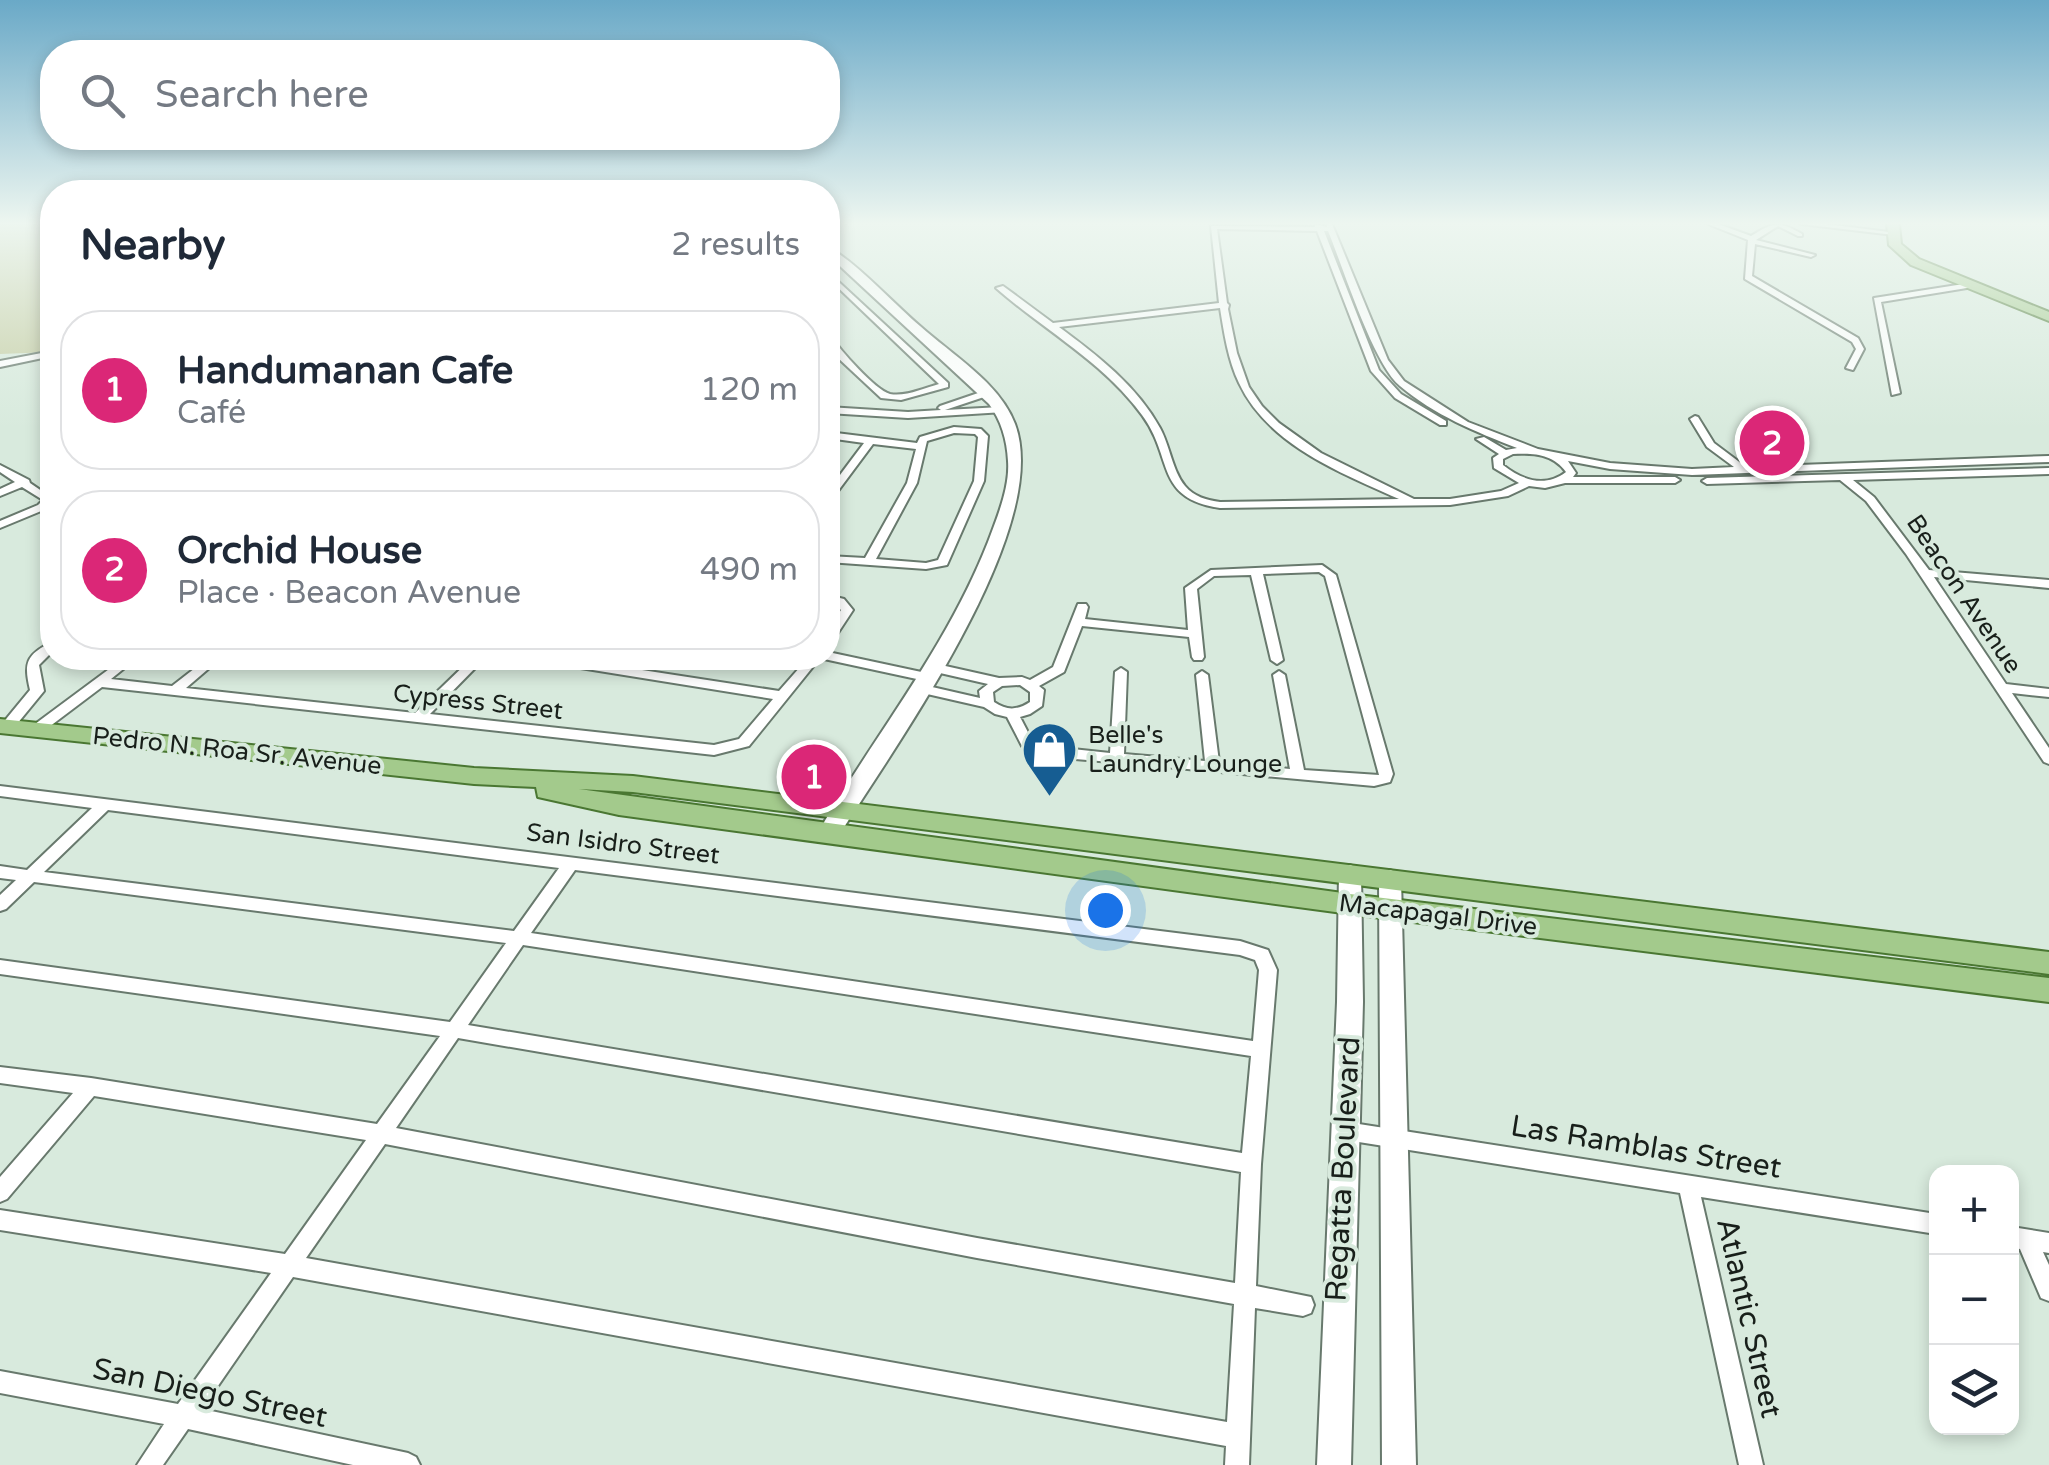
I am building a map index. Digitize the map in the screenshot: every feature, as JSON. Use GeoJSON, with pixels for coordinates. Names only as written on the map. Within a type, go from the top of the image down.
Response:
{"type":"FeatureCollection","features":[{"type":"Feature","properties":{"kind":"main road"},"geometry":{"type":"LineString","coordinates":[[1986,292],[2049,317]]}},
{"type":"Feature","properties":{"kind":"main road","name":"Pedro N. Roa Sr. Avenue"},"geometry":{"type":"LineString","coordinates":[[4,726],[474,776],[633,784],[842,810]]}},
{"type":"Feature","properties":{"kind":"main road","name":"Pedro N. Roa Sr. Avenue"},"geometry":{"type":"LineString","coordinates":[[474,776],[619,806],[828,834]]}},
{"type":"Feature","properties":{"kind":"main road","name":"Macapagal Drive"},"geometry":{"type":"LineString","coordinates":[[842,810],[2049,963]]}},
{"type":"Feature","properties":{"kind":"main road","name":"Macapagal Drive"},"geometry":{"type":"LineString","coordinates":[[828,834],[1391,910],[2049,990]]}},
{"type":"Feature","properties":{"kind":"street"},"geometry":{"type":"LineString","coordinates":[[840,356],[884,396],[901,397],[945,385],[847,292]]}},
{"type":"Feature","properties":{"kind":"street"},"geometry":{"type":"LineString","coordinates":[[828,834],[967,614],[1012,493],[1019,454],[1001,410],[987,394],[875,292]]}},
{"type":"Feature","properties":{"kind":"street"},"geometry":{"type":"LineString","coordinates":[[1006,292],[1130,391],[1162,440],[1182,494],[1192,500],[1220,505],[1414,503],[1487,498],[1518,490],[1528,482]]}},
{"type":"Feature","properties":{"kind":"street"},"geometry":{"type":"LineString","coordinates":[[1223,292],[1243,384],[1266,414],[1334,464],[1414,503]]}},
{"type":"Feature","properties":{"kind":"street"},"geometry":{"type":"LineString","coordinates":[[1346,292],[1369,360],[1384,383],[1425,413],[1505,453],[1535,451]]}},
{"type":"Feature","properties":{"kind":"street"},"geometry":{"type":"LineString","coordinates":[[1353,292],[1384,360],[1401,383],[1465,424],[1551,455],[1610,466],[1692,472],[2049,459]]}},
{"type":"Feature","properties":{"kind":"street"},"geometry":{"type":"LineString","coordinates":[[1771,292],[1855,340],[1860,349],[1850,368]]}},
{"type":"Feature","properties":{"kind":"street"},"geometry":{"type":"LineString","coordinates":[[1895,393],[1877,300],[1928,292]]}},
{"type":"Feature","properties":{"kind":"street"},"geometry":{"type":"LineString","coordinates":[[1051,326],[1225,305]]}},
{"type":"Feature","properties":{"kind":"street"},"geometry":{"type":"LineString","coordinates":[[0,364],[40,356]]}},
{"type":"Feature","properties":{"kind":"street"},"geometry":{"type":"LineString","coordinates":[[924,414],[987,394]]}},
{"type":"Feature","properties":{"kind":"street"},"geometry":{"type":"LineString","coordinates":[[840,410],[924,414],[1001,410]]}},
{"type":"Feature","properties":{"kind":"street"},"geometry":{"type":"LineString","coordinates":[[1695,419],[1710,445],[1745,470]]}},
{"type":"Feature","properties":{"kind":"street"},"geometry":{"type":"LineString","coordinates":[[840,559],[926,566],[943,563],[979,481],[982,436],[974,428],[927,436],[912,482],[869,561]]}},
{"type":"Feature","properties":{"kind":"street"},"geometry":{"type":"LineString","coordinates":[[840,436],[922,447]]}},
{"type":"Feature","properties":{"kind":"street"},"geometry":{"type":"LineString","coordinates":[[840,481],[870,440]]}},
{"type":"Feature","properties":{"kind":"street"},"geometry":{"type":"LineString","coordinates":[[1505,453],[1497,462],[1501,470],[1528,482],[1844,478],[2049,470]]}},
{"type":"Feature","properties":{"kind":"street"},"geometry":{"type":"LineString","coordinates":[[1551,455],[1571,470],[1566,480]]}},
{"type":"Feature","properties":{"kind":"street","name":"Beacon Avenue"},"geometry":{"type":"LineString","coordinates":[[1830,466],[1878,509],[2049,759]]}},
{"type":"Feature","properties":{"kind":"street"},"geometry":{"type":"LineString","coordinates":[[0,468],[40,493]]}},
{"type":"Feature","properties":{"kind":"street"},"geometry":{"type":"LineString","coordinates":[[0,493],[26,482]]}},
{"type":"Feature","properties":{"kind":"street"},"geometry":{"type":"LineString","coordinates":[[0,525],[40,507]]}},
{"type":"Feature","properties":{"kind":"street"},"geometry":{"type":"LineString","coordinates":[[926,678],[1012,714],[1027,743],[1063,753],[1384,779],[1386,774],[1362,680],[1327,571],[1316,567],[1211,573],[1196,582],[1190,597],[1198,657]]}},
{"type":"Feature","properties":{"kind":"street"},"geometry":{"type":"LineString","coordinates":[[1256,571],[1298,775]]}},
{"type":"Feature","properties":{"kind":"street"},"geometry":{"type":"LineString","coordinates":[[1924,573],[2049,584]]}},
{"type":"Feature","properties":{"kind":"street"},"geometry":{"type":"LineString","coordinates":[[1032,685],[1060,670],[1082,608]]}},
{"type":"Feature","properties":{"kind":"street"},"geometry":{"type":"LineString","coordinates":[[1078,622],[1195,634]]}},
{"type":"Feature","properties":{"kind":"street"},"geometry":{"type":"LineString","coordinates":[[4,726],[37,691],[29,670],[40,656]]}},
{"type":"Feature","properties":{"kind":"street"},"geometry":{"type":"LineString","coordinates":[[840,659],[926,678],[1022,681],[1032,685],[1037,690],[1037,703],[1012,714]]}},
{"type":"Feature","properties":{"kind":"street"},"geometry":{"type":"LineString","coordinates":[[36,730],[114,670]]}},
{"type":"Feature","properties":{"kind":"street"},"geometry":{"type":"LineString","coordinates":[[174,691],[200,670]]}},
{"type":"Feature","properties":{"kind":"street"},"geometry":{"type":"LineString","coordinates":[[418,718],[467,670]]}},
{"type":"Feature","properties":{"kind":"street"},"geometry":{"type":"LineString","coordinates":[[618,670],[782,696]]}},
{"type":"Feature","properties":{"kind":"street","name":"Cypress Street"},"geometry":{"type":"LineString","coordinates":[[98,682],[724,750],[744,743],[804,670]]}},
{"type":"Feature","properties":{"kind":"street"},"geometry":{"type":"LineString","coordinates":[[1117,760],[1121,672]]}},
{"type":"Feature","properties":{"kind":"street"},"geometry":{"type":"LineString","coordinates":[[1202,675],[1212,768]]}},
{"type":"Feature","properties":{"kind":"street"},"geometry":{"type":"LineString","coordinates":[[988,704],[986,692],[999,682]]}},
{"type":"Feature","properties":{"kind":"street"},"geometry":{"type":"LineString","coordinates":[[2001,688],[2049,693]]}},
{"type":"Feature","properties":{"kind":"street","name":"San Isidro Street"},"geometry":{"type":"LineString","coordinates":[[0,791],[1240,948],[1262,955],[1267,962],[1262,1050]]}},
{"type":"Feature","properties":{"kind":"street"},"geometry":{"type":"LineString","coordinates":[[0,905],[106,803]]}},
{"type":"Feature","properties":{"kind":"street"},"geometry":{"type":"LineString","coordinates":[[149,1465],[570,863]]}},
{"type":"Feature","properties":{"kind":"street"},"geometry":{"type":"LineString","coordinates":[[0,872],[520,938],[1262,1050],[1251,1164],[1237,1465]]}},
{"type":"Feature","properties":{"kind":"street","name":"Regatta Boulevard"},"geometry":{"type":"LineString","coordinates":[[1334,1465],[1350,874]]}},
{"type":"Feature","properties":{"kind":"street","name":"Regatta Boulevard"},"geometry":{"type":"LineString","coordinates":[[1390,879],[1399,1465]]}},
{"type":"Feature","properties":{"kind":"street"},"geometry":{"type":"LineString","coordinates":[[0,967],[454,1030],[1251,1164]]}},
{"type":"Feature","properties":{"kind":"street"},"geometry":{"type":"LineString","coordinates":[[0,1075],[92,1086],[378,1135],[1303,1305]]}},
{"type":"Feature","properties":{"kind":"street"},"geometry":{"type":"LineString","coordinates":[[0,1192],[92,1086]]}},
{"type":"Feature","properties":{"kind":"street","name":"Las Ramblas Street"},"geometry":{"type":"LineString","coordinates":[[1346,1131],[1929,1223]]}},
{"type":"Feature","properties":{"kind":"street","name":"Atlantic Street"},"geometry":{"type":"LineString","coordinates":[[1688,1184],[1751,1465]]}},
{"type":"Feature","properties":{"kind":"street"},"geometry":{"type":"LineString","coordinates":[[0,1220],[287,1265],[1238,1436]]}},
{"type":"Feature","properties":{"kind":"street"},"geometry":{"type":"LineString","coordinates":[[2029,1240],[2049,1290]]}},
{"type":"Feature","properties":{"kind":"street","name":"San Diego Street"},"geometry":{"type":"LineString","coordinates":[[0,1382],[408,1465]]}},
{"type":"Feature","properties":{"kind":"green space"},"geometry":{"type":"Polygon","coordinates":[[[0,292],[40,292],[40,352],[0,354],[0,292]]]}},
{"type":"Feature","properties":{"kind":"place","name":"Orchid House"},"geometry":{"type":"Point","coordinates":[1772,443]}},
{"type":"Feature","properties":{"kind":"place","name":"Handumanan Cafe"},"geometry":{"type":"Point","coordinates":[814,777]}},
{"type":"Feature","properties":{"kind":"place","name":"Belle's Laundry Lounge"},"geometry":{"type":"Point","coordinates":[1049,798]}}]}
